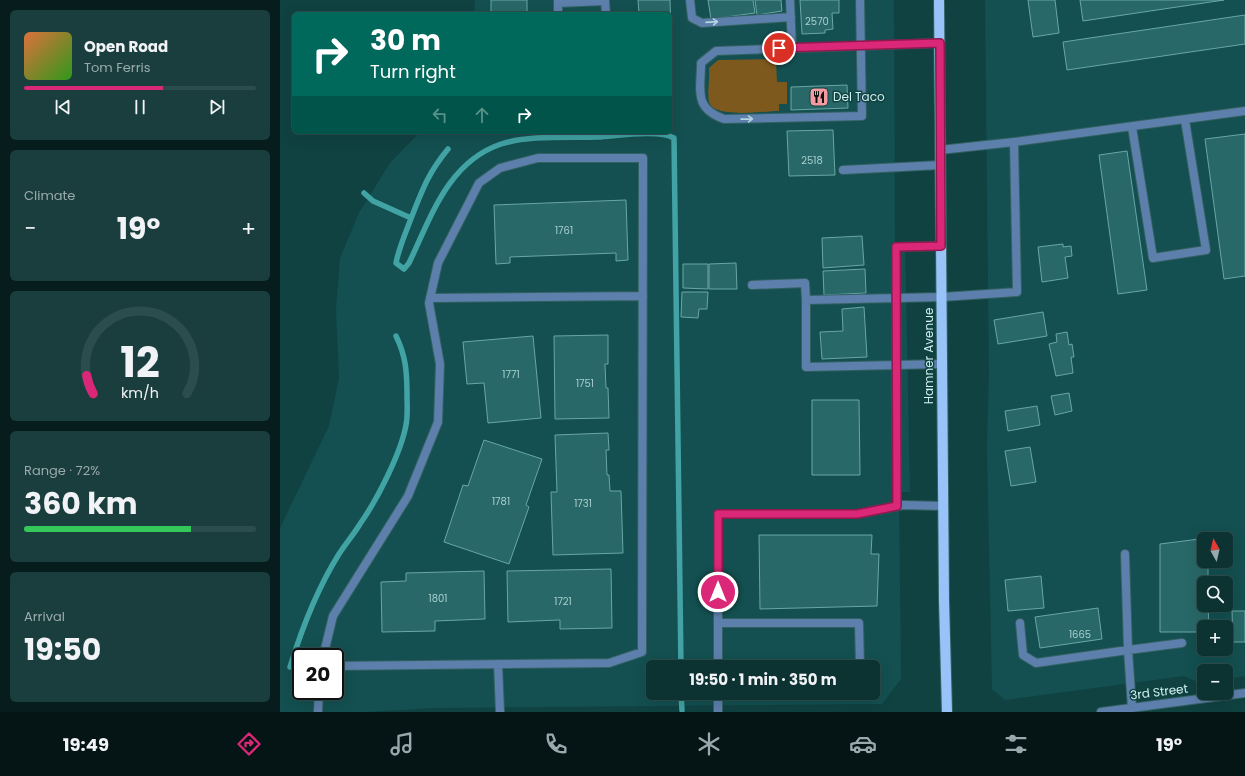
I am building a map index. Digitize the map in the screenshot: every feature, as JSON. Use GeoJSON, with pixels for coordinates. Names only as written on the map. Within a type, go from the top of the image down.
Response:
{"type":"FeatureCollection","features":[{"type":"Feature","properties":{"kind":"main road","name":"Hamner Avenue"},"geometry":{"type":"LineString","coordinates":[[940,0],[943,506],[947,712]]}},
{"type":"Feature","properties":{"kind":"street"},"geometry":{"type":"LineString","coordinates":[[690,0],[692,18],[702,23],[791,17]]}},
{"type":"Feature","properties":{"kind":"street"},"geometry":{"type":"LineString","coordinates":[[790,0],[792,48]]}},
{"type":"Feature","properties":{"kind":"street"},"geometry":{"type":"LineString","coordinates":[[860,0],[860,46],[862,116],[724,119],[709,113],[704,107],[701,99],[701,63],[716,50],[860,46],[940,43]]}},
{"type":"Feature","properties":{"kind":"street"},"geometry":{"type":"LineString","coordinates":[[558,12],[558,1],[605,1],[606,12]]}},
{"type":"Feature","properties":{"kind":"street"},"geometry":{"type":"LineString","coordinates":[[940,150],[1132,127],[1245,111]]}},
{"type":"Feature","properties":{"kind":"street"},"geometry":{"type":"LineString","coordinates":[[1132,127],[1153,258],[1206,250],[1185,120]]}},
{"type":"Feature","properties":{"kind":"street"},"geometry":{"type":"LineString","coordinates":[[806,300],[942,297],[1017,292],[1014,142]]}},
{"type":"Feature","properties":{"kind":"street"},"geometry":{"type":"LineString","coordinates":[[325,648],[333,616],[408,496],[438,422],[440,364],[428,303],[438,263],[479,183],[500,168],[538,158],[643,158],[642,652],[609,663],[344,666]]}},
{"type":"Feature","properties":{"kind":"street"},"geometry":{"type":"LineString","coordinates":[[843,170],[940,164]]}},
{"type":"Feature","properties":{"kind":"street"},"geometry":{"type":"LineString","coordinates":[[897,506],[896,247],[941,246]]}},
{"type":"Feature","properties":{"kind":"street"},"geometry":{"type":"LineString","coordinates":[[752,285],[805,283],[806,367],[942,364]]}},
{"type":"Feature","properties":{"kind":"street"},"geometry":{"type":"LineString","coordinates":[[430,298],[643,296]]}},
{"type":"Feature","properties":{"kind":"street"},"geometry":{"type":"LineString","coordinates":[[718,660],[718,514],[857,514],[897,506],[943,506]]}},
{"type":"Feature","properties":{"kind":"street"},"geometry":{"type":"LineString","coordinates":[[1125,554],[1128,650],[1132,708]]}},
{"type":"Feature","properties":{"kind":"street"},"geometry":{"type":"LineString","coordinates":[[718,623],[859,623],[860,660]]}},
{"type":"Feature","properties":{"kind":"street"},"geometry":{"type":"LineString","coordinates":[[1020,623],[1023,655],[1036,663],[1182,643]]}},
{"type":"Feature","properties":{"kind":"street"},"geometry":{"type":"LineString","coordinates":[[498,664],[500,712]]}},
{"type":"Feature","properties":{"kind":"street","name":"3rd Street"},"geometry":{"type":"LineString","coordinates":[[1100,712],[1245,693]]}},
{"type":"Feature","properties":{"kind":"street"},"geometry":{"type":"LineString","coordinates":[[318,712],[319,700]]}},
{"type":"Feature","properties":{"kind":"street"},"geometry":{"type":"LineString","coordinates":[[718,700],[718,712]]}},
{"type":"Feature","properties":{"kind":"shaded area"},"geometry":{"type":"Polygon","coordinates":[[[475,0],[894,0],[895,242],[905,242],[910,492],[899,492],[901,679],[882,704],[434,708],[366,712],[280,712],[280,528],[329,426],[339,378],[336,310],[340,258],[359,213],[390,163],[418,134],[672,134],[672,12],[474,12],[475,0]]]}},
{"type":"Feature","properties":{"kind":"shaded area"},"geometry":{"type":"Polygon","coordinates":[[[985,0],[1245,0],[1245,676],[1233,678],[1233,664],[1197,664],[1197,681],[1184,676],[1005,700],[992,689],[987,448],[989,374],[985,0]]]}},
{"type":"Feature","properties":{"kind":"shaded area"},"geometry":{"type":"Polygon","coordinates":[[[773,59],[776,63],[777,82],[787,82],[787,104],[779,104],[779,111],[740,113],[720,111],[713,107],[709,102],[709,68],[718,60],[773,59]]]}},
{"type":"Feature","properties":{"kind":"building"},"geometry":{"type":"Polygon","coordinates":[[[491,0],[527,0],[527,12],[491,12],[491,0]]]}},
{"type":"Feature","properties":{"kind":"building"},"geometry":{"type":"Polygon","coordinates":[[[638,0],[670,0],[670,12],[639,12],[638,0]]]}},
{"type":"Feature","properties":{"kind":"building"},"geometry":{"type":"Polygon","coordinates":[[[708,0],[753,0],[755,13],[711,19],[708,0]]]}},
{"type":"Feature","properties":{"kind":"building"},"geometry":{"type":"Polygon","coordinates":[[[755,0],[781,0],[782,11],[757,15],[755,0]]]}},
{"type":"Feature","properties":{"kind":"building"},"geometry":{"type":"Polygon","coordinates":[[[800,0],[839,0],[839,13],[832,13],[833,29],[825,30],[825,33],[802,34],[800,0]]]}},
{"type":"Feature","properties":{"kind":"building"},"geometry":{"type":"Polygon","coordinates":[[[1028,0],[1055,0],[1059,33],[1033,37],[1028,0]]]}},
{"type":"Feature","properties":{"kind":"building"},"geometry":{"type":"Polygon","coordinates":[[[1080,0],[1224,0],[1083,21],[1080,0]]]}},
{"type":"Feature","properties":{"kind":"building"},"geometry":{"type":"Polygon","coordinates":[[[1245,15],[1245,44],[1067,70],[1063,42],[1245,15]]]}},
{"type":"Feature","properties":{"kind":"building","name":"Del Taco"},"geometry":{"type":"Polygon","coordinates":[[[847,85],[848,108],[791,110],[791,87],[847,85]]]}},
{"type":"Feature","properties":{"kind":"building"},"geometry":{"type":"Polygon","coordinates":[[[833,130],[835,175],[789,176],[787,131],[833,130]]]}},
{"type":"Feature","properties":{"kind":"building"},"geometry":{"type":"Polygon","coordinates":[[[1245,134],[1245,276],[1224,279],[1205,139],[1245,134]]]}},
{"type":"Feature","properties":{"kind":"building"},"geometry":{"type":"Polygon","coordinates":[[[1127,151],[1147,290],[1118,294],[1099,155],[1127,151]]]}},
{"type":"Feature","properties":{"kind":"building"},"geometry":{"type":"Polygon","coordinates":[[[626,200],[628,260],[616,261],[616,253],[510,257],[510,263],[496,264],[494,205],[626,200]]]}},
{"type":"Feature","properties":{"kind":"building"},"geometry":{"type":"Polygon","coordinates":[[[862,236],[864,265],[823,268],[822,238],[862,236]]]}},
{"type":"Feature","properties":{"kind":"building"},"geometry":{"type":"Polygon","coordinates":[[[1063,244],[1063,247],[1071,246],[1072,256],[1065,257],[1068,278],[1042,282],[1038,247],[1063,244]]]}},
{"type":"Feature","properties":{"kind":"building"},"geometry":{"type":"Polygon","coordinates":[[[736,263],[737,289],[709,289],[709,264],[736,263]]]}},
{"type":"Feature","properties":{"kind":"building"},"geometry":{"type":"Polygon","coordinates":[[[683,264],[708,264],[708,289],[683,288],[683,264]]]}},
{"type":"Feature","properties":{"kind":"building"},"geometry":{"type":"Polygon","coordinates":[[[865,269],[866,293],[824,295],[823,271],[865,269]]]}},
{"type":"Feature","properties":{"kind":"building"},"geometry":{"type":"Polygon","coordinates":[[[682,292],[708,292],[707,309],[699,309],[698,318],[681,317],[682,292]]]}},
{"type":"Feature","properties":{"kind":"building"},"geometry":{"type":"Polygon","coordinates":[[[864,307],[867,357],[822,359],[820,332],[843,331],[842,309],[864,307]]]}},
{"type":"Feature","properties":{"kind":"building"},"geometry":{"type":"Polygon","coordinates":[[[1043,312],[1047,336],[998,344],[994,320],[1043,312]]]}},
{"type":"Feature","properties":{"kind":"building"},"geometry":{"type":"Polygon","coordinates":[[[1067,332],[1069,345],[1072,344],[1074,357],[1071,357],[1073,373],[1056,376],[1049,344],[1057,342],[1056,334],[1067,332]]]}},
{"type":"Feature","properties":{"kind":"building"},"geometry":{"type":"Polygon","coordinates":[[[608,335],[608,364],[605,364],[606,388],[608,388],[609,418],[555,419],[554,336],[608,335]]]}},
{"type":"Feature","properties":{"kind":"building"},"geometry":{"type":"Polygon","coordinates":[[[533,336],[541,418],[488,423],[484,383],[467,384],[463,342],[533,336]]]}},
{"type":"Feature","properties":{"kind":"building"},"geometry":{"type":"Polygon","coordinates":[[[1069,393],[1072,411],[1055,415],[1051,396],[1069,393]]]}},
{"type":"Feature","properties":{"kind":"building"},"geometry":{"type":"Polygon","coordinates":[[[812,400],[859,400],[860,475],[812,475],[812,400]]]}},
{"type":"Feature","properties":{"kind":"building"},"geometry":{"type":"Polygon","coordinates":[[[1037,406],[1040,425],[1008,431],[1005,411],[1037,406]]]}},
{"type":"Feature","properties":{"kind":"building"},"geometry":{"type":"Polygon","coordinates":[[[608,433],[609,450],[606,450],[607,475],[609,475],[610,491],[621,491],[623,553],[553,555],[551,492],[557,492],[555,435],[608,433]]]}},
{"type":"Feature","properties":{"kind":"building"},"geometry":{"type":"Polygon","coordinates":[[[484,440],[542,459],[526,505],[529,507],[509,564],[444,542],[463,485],[468,486],[484,440]]]}},
{"type":"Feature","properties":{"kind":"building"},"geometry":{"type":"Polygon","coordinates":[[[1030,447],[1036,482],[1011,486],[1005,451],[1030,447]]]}},
{"type":"Feature","properties":{"kind":"building"},"geometry":{"type":"Polygon","coordinates":[[[759,535],[872,535],[871,554],[879,554],[877,606],[760,609],[759,535]]]}},
{"type":"Feature","properties":{"kind":"building"},"geometry":{"type":"Polygon","coordinates":[[[1197,539],[1197,568],[1208,568],[1208,576],[1197,576],[1197,612],[1208,612],[1209,620],[1197,620],[1197,632],[1160,632],[1160,544],[1197,539]]]}},
{"type":"Feature","properties":{"kind":"building"},"geometry":{"type":"Polygon","coordinates":[[[611,569],[612,628],[560,629],[560,620],[508,622],[507,571],[611,569]]]}},
{"type":"Feature","properties":{"kind":"building"},"geometry":{"type":"Polygon","coordinates":[[[484,571],[485,619],[435,621],[435,631],[382,632],[381,582],[406,581],[406,573],[484,571]]]}},
{"type":"Feature","properties":{"kind":"building"},"geometry":{"type":"Polygon","coordinates":[[[1041,576],[1044,608],[1008,611],[1005,580],[1041,576]]]}},
{"type":"Feature","properties":{"kind":"building"},"geometry":{"type":"Polygon","coordinates":[[[1098,608],[1102,639],[1040,648],[1035,617],[1098,608]]]}},
{"type":"Feature","properties":{"kind":"building"},"geometry":{"type":"Polygon","coordinates":[[[1233,611],[1245,611],[1245,642],[1233,642],[1233,611]]]}},
{"type":"Feature","properties":{"kind":"waterway"},"geometry":{"type":"LineString","coordinates":[[448,149],[436,165],[427,181],[403,240],[396,263],[404,269],[409,263],[443,193],[454,177],[467,164],[483,152],[501,144],[524,139],[598,137],[637,134]]}},
{"type":"Feature","properties":{"kind":"waterway"},"geometry":{"type":"LineString","coordinates":[[658,134],[667,135],[674,138],[681,660]]}},
{"type":"Feature","properties":{"kind":"waterway"},"geometry":{"type":"LineString","coordinates":[[364,193],[373,201],[411,218]]}},
{"type":"Feature","properties":{"kind":"waterway"},"geometry":{"type":"LineString","coordinates":[[290,667],[305,623],[317,595],[331,567],[374,502],[388,476],[399,449],[406,425],[407,387],[404,358],[396,336]]}},
{"type":"Feature","properties":{"kind":"waterway"},"geometry":{"type":"LineString","coordinates":[[681,700],[682,710]]}},
{"type":"Feature","properties":{"kind":"place","name":"Del Taco"},"geometry":{"type":"Point","coordinates":[819,97]}},
{"type":"Feature","properties":{"kind":"route"},"geometry":{"type":"LineString","coordinates":[[718,592],[718,514],[857,514],[897,506],[896,247],[941,246],[940,43],[779,48]]}}]}
